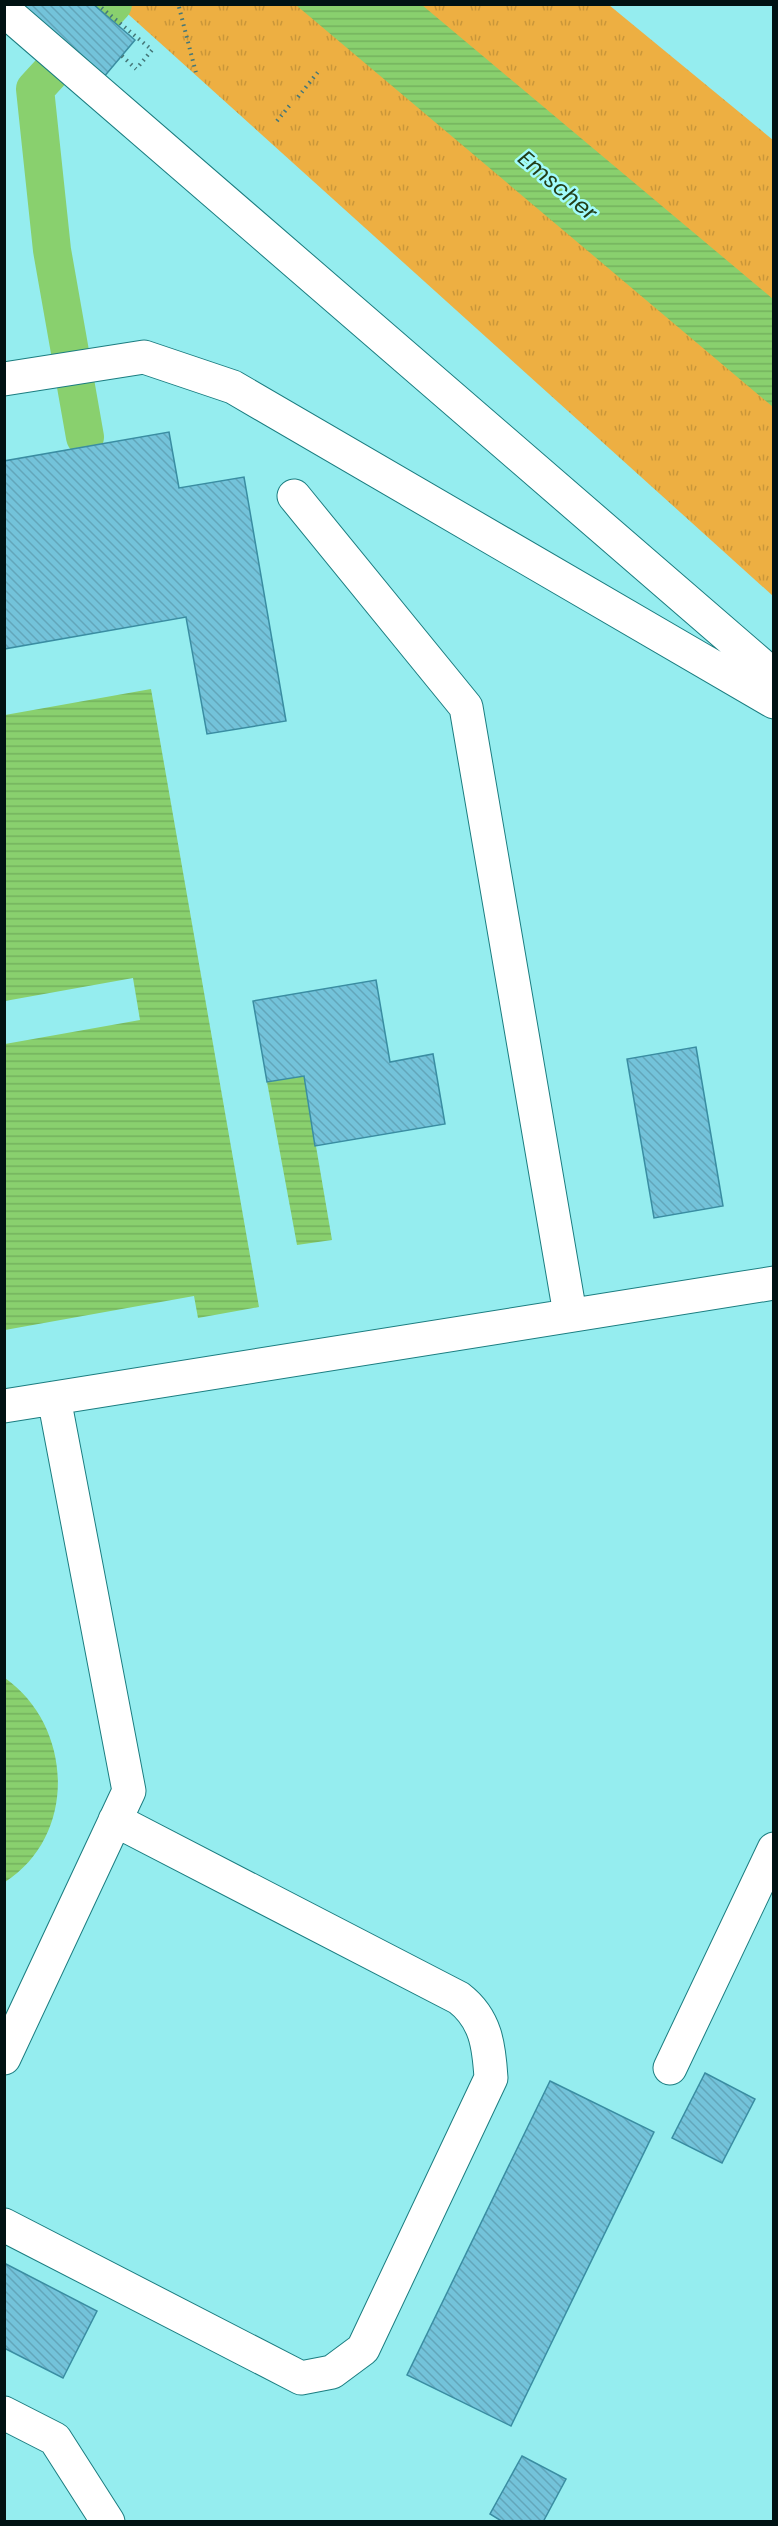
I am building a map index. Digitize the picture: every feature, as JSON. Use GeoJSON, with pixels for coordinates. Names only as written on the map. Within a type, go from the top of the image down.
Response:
{"type":"FeatureCollection","features":[{"type":"Feature","properties":{"kind":"lane"},"geometry":{"type":"LineString","coordinates":[[4,10],[774,676]]}},
{"type":"Feature","properties":{"kind":"lane"},"geometry":{"type":"LineString","coordinates":[[18,376],[144,357],[233,387],[774,702]]}},
{"type":"Feature","properties":{"kind":"lane"},"geometry":{"type":"LineString","coordinates":[[294,496],[466,707],[570,1314]]}},
{"type":"Feature","properties":{"kind":"lane"},"geometry":{"type":"LineString","coordinates":[[4,1406],[774,1283]]}},
{"type":"Feature","properties":{"kind":"lane"},"geometry":{"type":"LineString","coordinates":[[4,2058],[16,2004],[129,1791],[54,1398]]}},
{"type":"Feature","properties":{"kind":"lane"},"geometry":{"type":"LineString","coordinates":[[4,2225],[301,2378],[332,2372],[363,2349],[491,2078],[489,2045],[473,2008],[459,1998],[115,1820]]}},
{"type":"Feature","properties":{"kind":"lane"},"geometry":{"type":"LineString","coordinates":[[670,2068],[774,1849]]}},
{"type":"Feature","properties":{"kind":"lane"},"geometry":{"type":"LineString","coordinates":[[4,2413],[55,2439],[108,2522]]}},
{"type":"Feature","properties":{"kind":"path"},"geometry":{"type":"LineString","coordinates":[[97,4],[152,50],[137,68]]}},
{"type":"Feature","properties":{"kind":"path"},"geometry":{"type":"LineString","coordinates":[[179,6],[196,73]]}},
{"type":"Feature","properties":{"kind":"path"},"geometry":{"type":"LineString","coordinates":[[298,97],[318,72]]}},
{"type":"Feature","properties":{"kind":"path"},"geometry":{"type":"LineString","coordinates":[[277,121],[290,105]]}},
{"type":"Feature","properties":{"kind":"green space"},"geometry":{"type":"Polygon","coordinates":[[[118,5],[609,5],[773,140],[773,596],[118,5]]]}},
{"type":"Feature","properties":{"kind":"water","name":"Emscher"},"geometry":{"type":"Polygon","coordinates":[[[296,5],[422,5],[773,299],[773,407],[296,5]]]}},
{"type":"Feature","properties":{"kind":"water"},"geometry":{"type":"Polygon","coordinates":[[[151,689],[259,1307],[198,1318],[194,1296],[5,1330],[5,1044],[140,1020],[133,978],[5,1001],[5,715],[151,689]]]}},
{"type":"Feature","properties":{"kind":"water"},"geometry":{"type":"Polygon","coordinates":[[[304,1076],[332,1240],[297,1245],[267,1082],[304,1076]]]}},
{"type":"Feature","properties":{"kind":"water"},"geometry":{"type":"Polygon","coordinates":[[[5,1678],[28,1699],[44,1724],[54,1751],[58,1780],[55,1809],[45,1837],[29,1862],[5,1882],[5,1678]]]}},
{"type":"Feature","properties":{"kind":"building"},"geometry":{"type":"Polygon","coordinates":[[[16,4],[93,4],[135,40],[103,78],[16,4]]]}},
{"type":"Feature","properties":{"kind":"building"},"geometry":{"type":"Polygon","coordinates":[[[169,432],[179,488],[244,477],[286,721],[207,734],[186,617],[4,649],[4,461],[169,432]]]}},
{"type":"Feature","properties":{"kind":"building"},"geometry":{"type":"Polygon","coordinates":[[[376,980],[390,1062],[433,1054],[445,1124],[315,1146],[304,1076],[267,1082],[253,1001],[376,980]]]}},
{"type":"Feature","properties":{"kind":"building"},"geometry":{"type":"Polygon","coordinates":[[[696,1047],[723,1206],[654,1218],[627,1059],[696,1047]]]}},
{"type":"Feature","properties":{"kind":"building"},"geometry":{"type":"Polygon","coordinates":[[[705,2073],[755,2099],[722,2163],[672,2138],[705,2073]]]}},
{"type":"Feature","properties":{"kind":"building"},"geometry":{"type":"Polygon","coordinates":[[[550,2081],[654,2132],[511,2426],[407,2375],[550,2081]]]}},
{"type":"Feature","properties":{"kind":"building"},"geometry":{"type":"Polygon","coordinates":[[[4,2263],[97,2311],[63,2378],[4,2348],[4,2263]]]}},
{"type":"Feature","properties":{"kind":"building"},"geometry":{"type":"Polygon","coordinates":[[[522,2456],[566,2479],[543,2522],[503,2522],[490,2514],[522,2456]]]}},
{"type":"Feature","properties":{"kind":"waterway"},"geometry":{"type":"LineString","coordinates":[[85,437],[52,250],[35,89],[113,4]]}}]}
